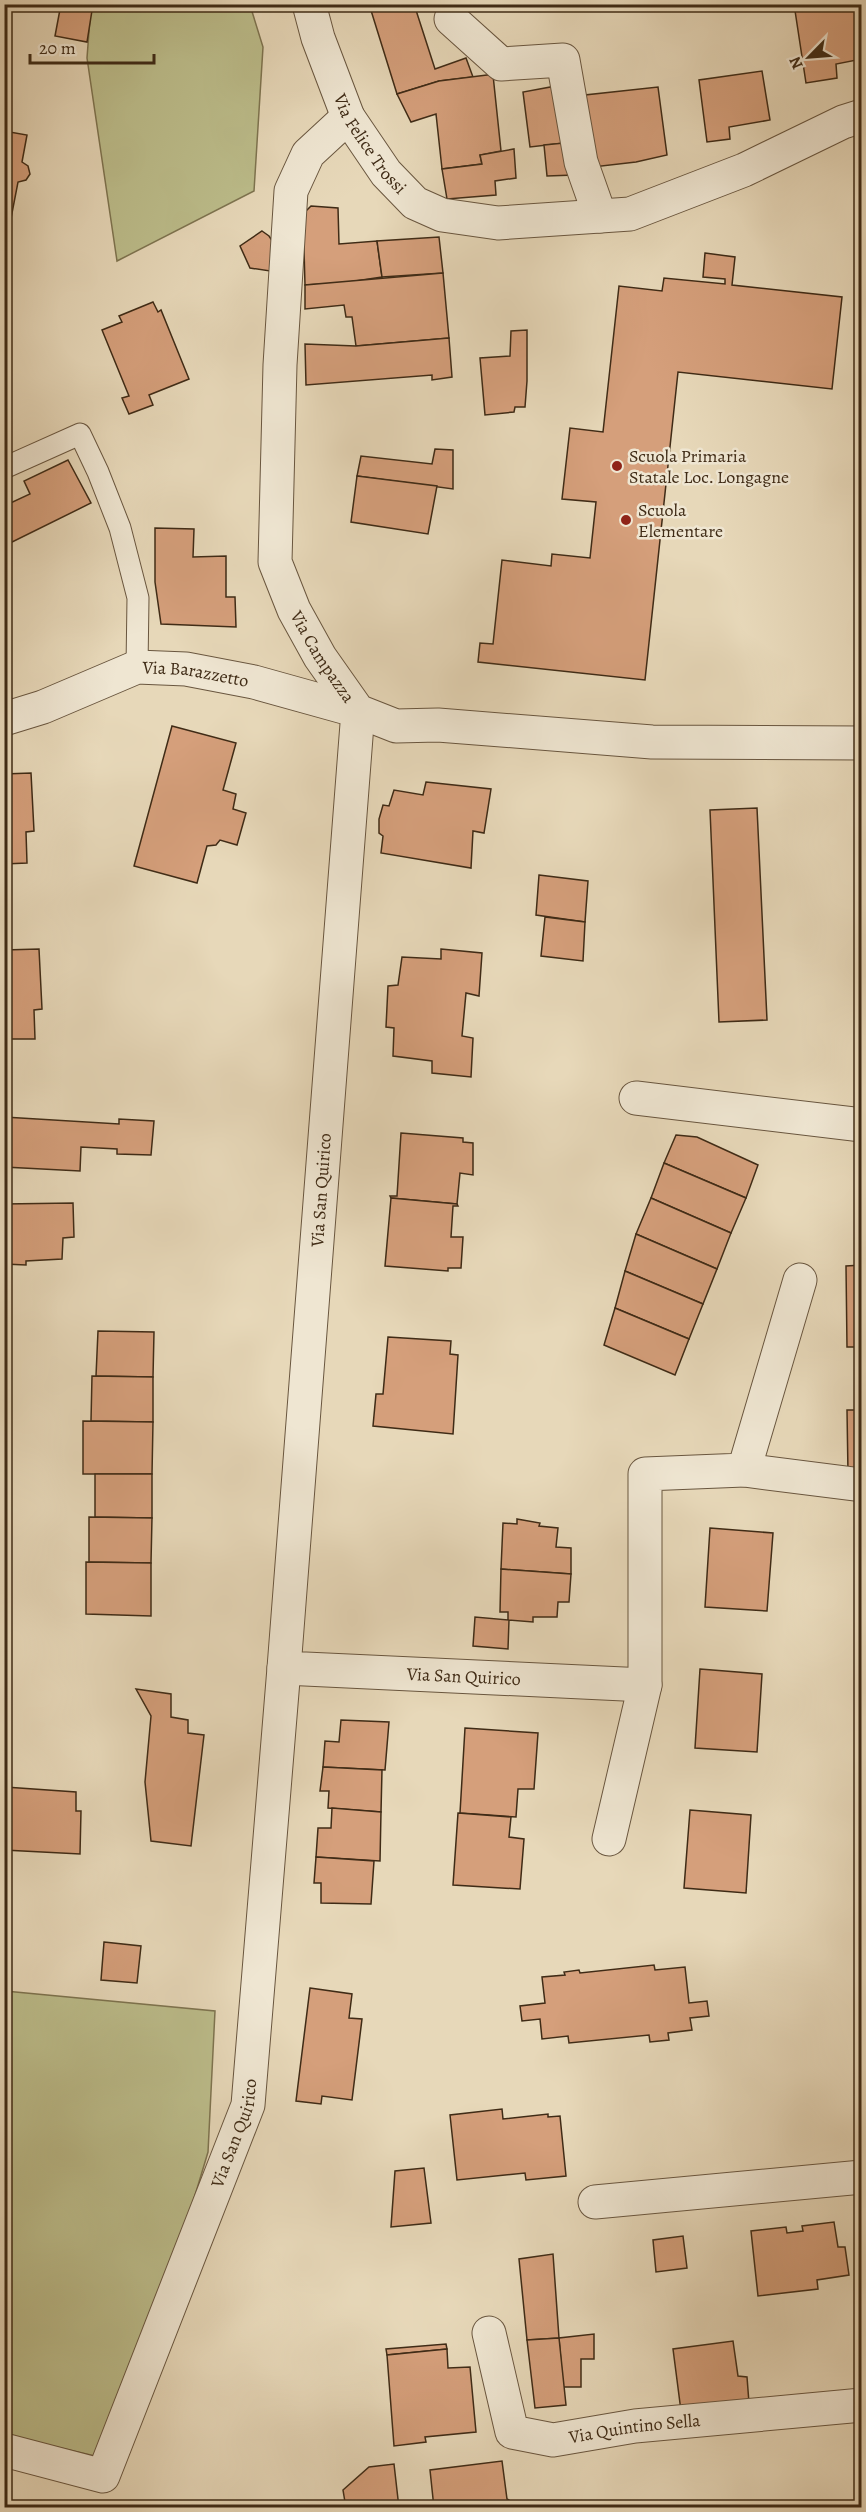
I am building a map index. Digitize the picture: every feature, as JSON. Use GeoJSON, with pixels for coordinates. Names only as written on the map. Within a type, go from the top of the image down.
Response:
{"type":"FeatureCollection","features":[{"type":"Feature","properties":{"kind":"street","name":"Via Felice Trossi"},"geometry":{"type":"LineString","coordinates":[[309,4],[318,38],[348,117],[386,173],[415,203],[442,215],[498,223],[630,214],[744,170],[843,122],[861,116]]}},
{"type":"Feature","properties":{"kind":"street"},"geometry":{"type":"LineString","coordinates":[[452,19],[501,64],[563,60],[581,162],[600,216]]}},
{"type":"Feature","properties":{"kind":"street","name":"Via Campazza"},"geometry":{"type":"LineString","coordinates":[[348,117],[308,154],[291,191],[280,365],[275,562],[294,610],[320,657],[358,711],[396,726],[438,725],[652,742],[861,743]]}},
{"type":"Feature","properties":{"kind":"street","name":"Via Barazzetto"},"geometry":{"type":"LineString","coordinates":[[4,719],[43,707],[136,667],[186,669],[254,682],[358,711]]}},
{"type":"Feature","properties":{"kind":"street","name":"Via San Quirico"},"geometry":{"type":"LineString","coordinates":[[4,2450],[103,2476],[248,2105],[358,711]]}},
{"type":"Feature","properties":{"kind":"street"},"geometry":{"type":"LineString","coordinates":[[636,1098],[861,1125]]}},
{"type":"Feature","properties":{"kind":"street"},"geometry":{"type":"LineString","coordinates":[[744,1470],[800,1280]]}},
{"type":"Feature","properties":{"kind":"street"},"geometry":{"type":"LineString","coordinates":[[609,1839],[645,1684],[645,1474],[744,1470],[861,1485]]}},
{"type":"Feature","properties":{"kind":"street","name":"Via San Quirico"},"geometry":{"type":"LineString","coordinates":[[284,1668],[645,1684]]}},
{"type":"Feature","properties":{"kind":"street"},"geometry":{"type":"LineString","coordinates":[[595,2202],[861,2177]]}},
{"type":"Feature","properties":{"kind":"street","name":"Via Quintino Sella"},"geometry":{"type":"LineString","coordinates":[[489,2333],[512,2432],[552,2440],[635,2426],[861,2405]]}},
{"type":"Feature","properties":{"kind":"lane"},"geometry":{"type":"LineString","coordinates":[[4,468],[80,434],[120,528],[138,598],[136,667]]}},
{"type":"Feature","properties":{"kind":"green space"},"geometry":{"type":"Polygon","coordinates":[[[91,5],[250,5],[263,47],[254,191],[117,261],[87,58],[91,5]]]}},
{"type":"Feature","properties":{"kind":"green space"},"geometry":{"type":"Polygon","coordinates":[[[5,1991],[215,2011],[208,2152],[155,2329],[95,2456],[5,2435],[5,1991]]]}},
{"type":"Feature","properties":{"kind":"building"},"geometry":{"type":"Polygon","coordinates":[[[61,4],[93,4],[87,42],[55,36],[61,4]]]}},
{"type":"Feature","properties":{"kind":"building"},"geometry":{"type":"Polygon","coordinates":[[[369,4],[414,4],[435,69],[466,58],[473,77],[439,81],[397,94],[369,4]]]}},
{"type":"Feature","properties":{"kind":"building"},"geometry":{"type":"Polygon","coordinates":[[[794,4],[862,4],[862,59],[836,64],[837,78],[806,83],[794,4]]]}},
{"type":"Feature","properties":{"kind":"building"},"geometry":{"type":"Polygon","coordinates":[[[762,71],[770,120],[729,127],[730,139],[707,142],[699,80],[762,71]]]}},
{"type":"Feature","properties":{"kind":"building"},"geometry":{"type":"Polygon","coordinates":[[[493,75],[501,151],[480,155],[482,164],[442,169],[436,114],[411,122],[397,94],[439,81],[493,75]]]}},
{"type":"Feature","properties":{"kind":"building"},"geometry":{"type":"Polygon","coordinates":[[[556,86],[564,143],[530,147],[523,92],[556,86]]]}},
{"type":"Feature","properties":{"kind":"building"},"geometry":{"type":"Polygon","coordinates":[[[658,87],[667,155],[636,162],[593,167],[585,95],[658,87]]]}},
{"type":"Feature","properties":{"kind":"building"},"geometry":{"type":"Polygon","coordinates":[[[4,131],[27,135],[22,162],[28,166],[30,174],[26,180],[18,182],[6,244],[4,131]]]}},
{"type":"Feature","properties":{"kind":"building"},"geometry":{"type":"Polygon","coordinates":[[[564,143],[574,175],[547,176],[544,145],[564,143]]]}},
{"type":"Feature","properties":{"kind":"building"},"geometry":{"type":"Polygon","coordinates":[[[514,149],[516,178],[495,181],[496,195],[447,199],[442,169],[482,164],[480,155],[514,149]]]}},
{"type":"Feature","properties":{"kind":"building"},"geometry":{"type":"Polygon","coordinates":[[[311,206],[338,208],[339,244],[377,241],[382,277],[342,283],[305,285],[303,214],[311,206]]]}},
{"type":"Feature","properties":{"kind":"building"},"geometry":{"type":"Polygon","coordinates":[[[262,231],[273,242],[270,271],[250,268],[240,246],[262,231]]]}},
{"type":"Feature","properties":{"kind":"building"},"geometry":{"type":"Polygon","coordinates":[[[439,237],[443,273],[382,277],[377,241],[439,237]]]}},
{"type":"Feature","properties":{"kind":"building","name":"Scuola Elementare"},"geometry":{"type":"Polygon","coordinates":[[[705,253],[735,257],[732,285],[842,297],[832,389],[678,372],[645,680],[478,662],[480,643],[493,644],[502,560],[551,566],[552,554],[590,558],[596,502],[562,499],[570,428],[603,432],[619,286],[662,291],[664,278],[725,284],[725,279],[703,277],[705,253]]]}},
{"type":"Feature","properties":{"kind":"building"},"geometry":{"type":"Polygon","coordinates":[[[443,273],[449,338],[356,346],[352,317],[346,317],[344,305],[305,309],[305,285],[443,273]]]}},
{"type":"Feature","properties":{"kind":"building"},"geometry":{"type":"Polygon","coordinates":[[[153,302],[158,312],[161,310],[189,379],[149,395],[153,405],[129,414],[122,398],[129,396],[102,330],[122,322],[119,316],[153,302]]]}},
{"type":"Feature","properties":{"kind":"building"},"geometry":{"type":"Polygon","coordinates":[[[527,330],[525,407],[515,407],[514,412],[485,415],[480,358],[510,356],[511,331],[527,330]]]}},
{"type":"Feature","properties":{"kind":"building"},"geometry":{"type":"Polygon","coordinates":[[[449,338],[452,377],[432,380],[432,375],[306,385],[305,344],[356,346],[449,338]]]}},
{"type":"Feature","properties":{"kind":"building"},"geometry":{"type":"Polygon","coordinates":[[[435,449],[453,450],[453,489],[357,476],[361,456],[432,464],[435,449]]]}},
{"type":"Feature","properties":{"kind":"building"},"geometry":{"type":"Polygon","coordinates":[[[68,460],[91,503],[4,546],[4,506],[30,494],[24,481],[68,460]]]}},
{"type":"Feature","properties":{"kind":"building"},"geometry":{"type":"Polygon","coordinates":[[[357,476],[437,486],[428,534],[351,522],[357,476]]]}},
{"type":"Feature","properties":{"kind":"building"},"geometry":{"type":"Polygon","coordinates":[[[155,528],[194,529],[193,557],[226,556],[226,597],[235,597],[236,627],[161,624],[155,582],[155,528]]]}},
{"type":"Feature","properties":{"kind":"building"},"geometry":{"type":"Polygon","coordinates":[[[172,726],[236,743],[223,790],[236,794],[233,809],[246,813],[237,845],[220,840],[216,845],[207,846],[197,883],[134,866],[172,726]]]}},
{"type":"Feature","properties":{"kind":"building"},"geometry":{"type":"Polygon","coordinates":[[[31,773],[34,831],[26,832],[27,863],[4,864],[4,774],[31,773]]]}},
{"type":"Feature","properties":{"kind":"building"},"geometry":{"type":"Polygon","coordinates":[[[426,782],[491,789],[484,833],[473,831],[471,868],[381,853],[383,836],[379,833],[379,819],[383,805],[389,806],[394,790],[423,795],[426,782]]]}},
{"type":"Feature","properties":{"kind":"building"},"geometry":{"type":"Polygon","coordinates":[[[757,808],[767,1020],[719,1022],[710,810],[757,808]]]}},
{"type":"Feature","properties":{"kind":"building"},"geometry":{"type":"Polygon","coordinates":[[[539,875],[588,881],[585,922],[536,915],[539,875]]]}},
{"type":"Feature","properties":{"kind":"building"},"geometry":{"type":"Polygon","coordinates":[[[545,917],[585,922],[583,961],[541,956],[545,917]]]}},
{"type":"Feature","properties":{"kind":"building"},"geometry":{"type":"Polygon","coordinates":[[[39,949],[42,1009],[34,1010],[35,1039],[4,1039],[4,950],[39,949]]]}},
{"type":"Feature","properties":{"kind":"building"},"geometry":{"type":"Polygon","coordinates":[[[441,949],[482,953],[479,996],[466,993],[462,1036],[473,1038],[471,1077],[432,1073],[432,1061],[393,1056],[394,1028],[386,1027],[388,986],[398,985],[402,957],[441,959],[441,949]]]}},
{"type":"Feature","properties":{"kind":"building"},"geometry":{"type":"Polygon","coordinates":[[[4,1117],[119,1124],[119,1119],[154,1121],[151,1155],[117,1154],[117,1149],[81,1147],[80,1171],[4,1167],[4,1117]]]}},
{"type":"Feature","properties":{"kind":"building"},"geometry":{"type":"Polygon","coordinates":[[[401,1133],[463,1138],[463,1142],[473,1143],[473,1175],[460,1173],[457,1204],[391,1198],[390,1196],[397,1196],[401,1133]]]}},
{"type":"Feature","properties":{"kind":"building"},"geometry":{"type":"Polygon","coordinates":[[[676,1135],[697,1137],[758,1165],[746,1198],[664,1163],[676,1135]]]}},
{"type":"Feature","properties":{"kind":"building"},"geometry":{"type":"Polygon","coordinates":[[[664,1163],[746,1198],[731,1233],[651,1198],[664,1163]]]}},
{"type":"Feature","properties":{"kind":"building"},"geometry":{"type":"Polygon","coordinates":[[[391,1198],[457,1204],[458,1206],[453,1206],[451,1237],[463,1237],[461,1268],[448,1268],[448,1271],[385,1266],[391,1198]]]}},
{"type":"Feature","properties":{"kind":"building"},"geometry":{"type":"Polygon","coordinates":[[[651,1198],[731,1233],[717,1269],[636,1234],[651,1198]]]}},
{"type":"Feature","properties":{"kind":"building"},"geometry":{"type":"Polygon","coordinates":[[[73,1203],[74,1237],[63,1238],[62,1259],[26,1261],[26,1265],[4,1264],[4,1204],[73,1203]]]}},
{"type":"Feature","properties":{"kind":"building"},"geometry":{"type":"Polygon","coordinates":[[[636,1234],[717,1269],[703,1304],[625,1271],[636,1234]]]}},
{"type":"Feature","properties":{"kind":"building"},"geometry":{"type":"Polygon","coordinates":[[[862,1265],[862,1347],[847,1347],[846,1266],[862,1265]]]}},
{"type":"Feature","properties":{"kind":"building"},"geometry":{"type":"Polygon","coordinates":[[[625,1271],[703,1304],[689,1339],[615,1308],[625,1271]]]}},
{"type":"Feature","properties":{"kind":"building"},"geometry":{"type":"Polygon","coordinates":[[[615,1308],[689,1339],[675,1375],[604,1345],[615,1308]]]}},
{"type":"Feature","properties":{"kind":"building"},"geometry":{"type":"Polygon","coordinates":[[[98,1331],[154,1332],[153,1377],[96,1376],[98,1331]]]}},
{"type":"Feature","properties":{"kind":"building"},"geometry":{"type":"Polygon","coordinates":[[[388,1337],[451,1341],[450,1354],[458,1355],[453,1434],[373,1426],[376,1394],[383,1394],[388,1337]]]}},
{"type":"Feature","properties":{"kind":"building"},"geometry":{"type":"Polygon","coordinates":[[[92,1376],[153,1377],[153,1422],[91,1421],[92,1376]]]}},
{"type":"Feature","properties":{"kind":"building"},"geometry":{"type":"Polygon","coordinates":[[[847,1410],[862,1410],[862,1473],[848,1473],[847,1410]]]}},
{"type":"Feature","properties":{"kind":"building"},"geometry":{"type":"Polygon","coordinates":[[[83,1421],[153,1422],[152,1474],[83,1474],[83,1421]]]}},
{"type":"Feature","properties":{"kind":"building"},"geometry":{"type":"Polygon","coordinates":[[[95,1474],[152,1474],[152,1518],[95,1517],[95,1474]]]}},
{"type":"Feature","properties":{"kind":"building"},"geometry":{"type":"Polygon","coordinates":[[[89,1517],[152,1518],[151,1563],[89,1562],[89,1517]]]}},
{"type":"Feature","properties":{"kind":"building"},"geometry":{"type":"Polygon","coordinates":[[[517,1519],[540,1523],[539,1526],[558,1528],[556,1547],[571,1548],[571,1574],[501,1569],[503,1523],[517,1524],[517,1519]]]}},
{"type":"Feature","properties":{"kind":"building"},"geometry":{"type":"Polygon","coordinates":[[[710,1528],[773,1533],[767,1611],[705,1607],[710,1528]]]}},
{"type":"Feature","properties":{"kind":"building"},"geometry":{"type":"Polygon","coordinates":[[[86,1562],[151,1563],[151,1616],[86,1614],[86,1562]]]}},
{"type":"Feature","properties":{"kind":"building"},"geometry":{"type":"Polygon","coordinates":[[[501,1569],[571,1574],[569,1602],[558,1602],[557,1617],[533,1617],[533,1622],[509,1620],[508,1649],[473,1646],[475,1617],[508,1620],[508,1612],[500,1612],[501,1569]]]}},
{"type":"Feature","properties":{"kind":"building"},"geometry":{"type":"Polygon","coordinates":[[[700,1669],[762,1674],[757,1752],[695,1748],[700,1669]]]}},
{"type":"Feature","properties":{"kind":"building"},"geometry":{"type":"Polygon","coordinates":[[[136,1689],[171,1694],[171,1717],[188,1720],[188,1733],[204,1735],[191,1846],[151,1841],[145,1782],[151,1716],[136,1689]]]}},
{"type":"Feature","properties":{"kind":"building"},"geometry":{"type":"Polygon","coordinates":[[[341,1720],[389,1722],[385,1770],[323,1767],[325,1741],[339,1742],[341,1720]]]}},
{"type":"Feature","properties":{"kind":"building"},"geometry":{"type":"Polygon","coordinates":[[[465,1728],[538,1733],[534,1789],[518,1789],[516,1817],[460,1813],[465,1728]]]}},
{"type":"Feature","properties":{"kind":"building"},"geometry":{"type":"Polygon","coordinates":[[[323,1767],[382,1770],[381,1812],[328,1808],[329,1791],[320,1791],[323,1767]]]}},
{"type":"Feature","properties":{"kind":"building"},"geometry":{"type":"Polygon","coordinates":[[[5,1787],[76,1792],[76,1811],[81,1811],[80,1854],[4,1850],[5,1787]]]}},
{"type":"Feature","properties":{"kind":"building"},"geometry":{"type":"Polygon","coordinates":[[[332,1808],[381,1812],[380,1861],[316,1857],[318,1828],[331,1828],[332,1808]]]}},
{"type":"Feature","properties":{"kind":"building"},"geometry":{"type":"Polygon","coordinates":[[[690,1810],[751,1815],[746,1893],[684,1888],[690,1810]]]}},
{"type":"Feature","properties":{"kind":"building"},"geometry":{"type":"Polygon","coordinates":[[[458,1813],[511,1817],[509,1837],[524,1839],[520,1889],[453,1885],[458,1813]]]}},
{"type":"Feature","properties":{"kind":"building"},"geometry":{"type":"Polygon","coordinates":[[[316,1857],[374,1861],[371,1904],[321,1903],[321,1883],[314,1883],[316,1857]]]}},
{"type":"Feature","properties":{"kind":"building"},"geometry":{"type":"Polygon","coordinates":[[[104,1942],[141,1946],[137,1983],[101,1980],[104,1942]]]}},
{"type":"Feature","properties":{"kind":"building"},"geometry":{"type":"Polygon","coordinates":[[[654,1965],[655,1970],[685,1967],[689,2003],[707,2001],[709,2016],[690,2018],[692,2030],[668,2033],[669,2040],[650,2042],[649,2035],[569,2043],[568,2036],[542,2039],[540,2019],[522,2021],[520,2006],[545,2003],[542,1977],[565,1975],[564,1972],[579,1970],[580,1973],[654,1965]]]}},
{"type":"Feature","properties":{"kind":"building"},"geometry":{"type":"Polygon","coordinates":[[[310,1988],[352,1994],[349,2018],[362,2019],[352,2100],[322,2096],[321,2104],[296,2101],[310,1988]]]}},
{"type":"Feature","properties":{"kind":"building"},"geometry":{"type":"Polygon","coordinates":[[[502,2109],[503,2119],[548,2114],[548,2117],[560,2116],[566,2176],[526,2180],[525,2173],[457,2180],[450,2115],[502,2109]]]}},
{"type":"Feature","properties":{"kind":"building"},"geometry":{"type":"Polygon","coordinates":[[[424,2168],[431,2223],[391,2227],[395,2171],[424,2168]]]}},
{"type":"Feature","properties":{"kind":"building"},"geometry":{"type":"Polygon","coordinates":[[[834,2222],[838,2247],[845,2247],[849,2275],[817,2280],[818,2289],[758,2296],[751,2231],[786,2227],[787,2233],[803,2231],[802,2226],[834,2222]]]}},
{"type":"Feature","properties":{"kind":"building"},"geometry":{"type":"Polygon","coordinates":[[[683,2236],[687,2268],[656,2272],[653,2240],[683,2236]]]}},
{"type":"Feature","properties":{"kind":"building"},"geometry":{"type":"Polygon","coordinates":[[[553,2254],[559,2338],[527,2340],[519,2259],[553,2254]]]}},
{"type":"Feature","properties":{"kind":"building"},"geometry":{"type":"Polygon","coordinates":[[[594,2334],[594,2359],[581,2359],[581,2387],[563,2387],[559,2338],[594,2334]]]}},
{"type":"Feature","properties":{"kind":"building"},"geometry":{"type":"Polygon","coordinates":[[[559,2338],[566,2405],[535,2408],[527,2340],[559,2338]]]}},
{"type":"Feature","properties":{"kind":"building"},"geometry":{"type":"Polygon","coordinates":[[[733,2341],[738,2376],[747,2377],[749,2403],[681,2411],[673,2349],[733,2341]]]}},
{"type":"Feature","properties":{"kind":"building"},"geometry":{"type":"Polygon","coordinates":[[[446,2344],[447,2349],[387,2355],[386,2349],[446,2344]]]}},
{"type":"Feature","properties":{"kind":"building"},"geometry":{"type":"Polygon","coordinates":[[[447,2349],[448,2368],[470,2367],[476,2432],[425,2437],[426,2442],[394,2446],[387,2355],[447,2349]]]}},
{"type":"Feature","properties":{"kind":"building"},"geometry":{"type":"Polygon","coordinates":[[[502,2461],[510,2508],[434,2508],[430,2470],[502,2461]]]}},
{"type":"Feature","properties":{"kind":"building"},"geometry":{"type":"Polygon","coordinates":[[[394,2464],[399,2508],[346,2508],[343,2490],[369,2467],[394,2464]]]}},
{"type":"Feature","properties":{"kind":"place","name":"Scuola Primaria Statale Loc. Longagne"},"geometry":{"type":"Point","coordinates":[617,466]}},
{"type":"Feature","properties":{"kind":"place","name":"Scuola Elementare"},"geometry":{"type":"Point","coordinates":[626,520]}}]}
